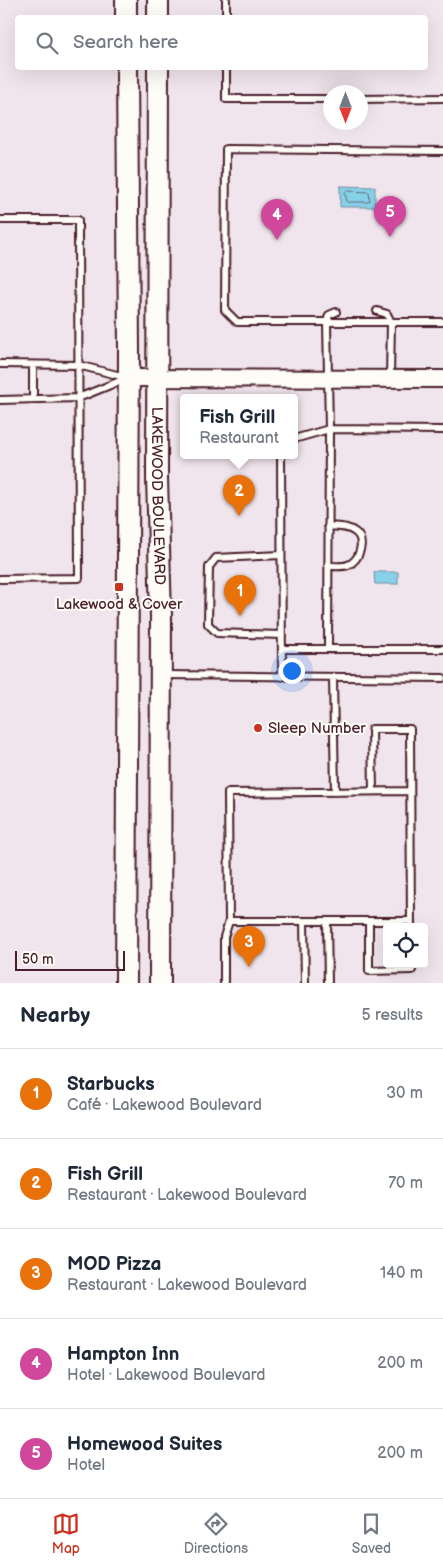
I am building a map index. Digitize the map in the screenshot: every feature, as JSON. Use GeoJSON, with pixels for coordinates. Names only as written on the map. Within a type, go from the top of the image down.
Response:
{"type":"FeatureCollection","features":[{"type":"Feature","properties":{"kind":"main road"},"geometry":{"type":"LineString","coordinates":[[126,0],[126,15]]}},
{"type":"Feature","properties":{"kind":"main road"},"geometry":{"type":"LineString","coordinates":[[158,0],[158,15]]}},
{"type":"Feature","properties":{"kind":"main road","name":"LAKEWOOD BOULEVARD"},"geometry":{"type":"LineString","coordinates":[[126,983],[129,378],[127,70]]}},
{"type":"Feature","properties":{"kind":"main road","name":"LAKEWOOD BOULEVARD"},"geometry":{"type":"LineString","coordinates":[[158,70],[157,478],[160,545],[160,983]]}},
{"type":"Feature","properties":{"kind":"street"},"geometry":{"type":"LineString","coordinates":[[129,378],[443,379]]}},
{"type":"Feature","properties":{"kind":"lane"},"geometry":{"type":"LineString","coordinates":[[226,0],[226,15]]}},
{"type":"Feature","properties":{"kind":"lane"},"geometry":{"type":"LineString","coordinates":[[226,70],[226,99],[323,99]]}},
{"type":"Feature","properties":{"kind":"lane"},"geometry":{"type":"LineString","coordinates":[[368,98],[443,98]]}},
{"type":"Feature","properties":{"kind":"lane"},"geometry":{"type":"LineString","coordinates":[[443,151],[226,149],[225,310],[237,322],[443,322]]}},
{"type":"Feature","properties":{"kind":"lane"},"geometry":{"type":"LineString","coordinates":[[0,220],[78,220],[79,578],[0,579]]}},
{"type":"Feature","properties":{"kind":"lane"},"geometry":{"type":"LineString","coordinates":[[377,311],[386,314],[391,322],[390,379]]}},
{"type":"Feature","properties":{"kind":"lane"},"geometry":{"type":"LineString","coordinates":[[328,649],[329,428],[327,322],[329,316],[336,312]]}},
{"type":"Feature","properties":{"kind":"lane"},"geometry":{"type":"LineString","coordinates":[[0,364],[78,365],[129,378]]}},
{"type":"Feature","properties":{"kind":"lane"},"geometry":{"type":"LineString","coordinates":[[33,365],[33,399]]}},
{"type":"Feature","properties":{"kind":"lane"},"geometry":{"type":"LineString","coordinates":[[0,400],[78,398],[129,378]]}},
{"type":"Feature","properties":{"kind":"lane"},"geometry":{"type":"LineString","coordinates":[[298,438],[329,428],[443,430]]}},
{"type":"Feature","properties":{"kind":"lane"},"geometry":{"type":"LineString","coordinates":[[281,459],[282,676]]}},
{"type":"Feature","properties":{"kind":"lane"},"geometry":{"type":"LineString","coordinates":[[328,526],[348,528],[357,533],[361,539],[361,548],[357,559],[348,565],[328,566]]}},
{"type":"Feature","properties":{"kind":"lane"},"geometry":{"type":"LineString","coordinates":[[281,555],[216,558],[209,567],[208,624],[217,633],[282,635]]}},
{"type":"Feature","properties":{"kind":"lane"},"geometry":{"type":"LineString","coordinates":[[282,649],[443,649]]}},
{"type":"Feature","properties":{"kind":"lane"},"geometry":{"type":"LineString","coordinates":[[160,675],[443,678]]}},
{"type":"Feature","properties":{"kind":"lane"},"geometry":{"type":"LineString","coordinates":[[333,678],[334,792]]}},
{"type":"Feature","properties":{"kind":"lane"},"geometry":{"type":"LineString","coordinates":[[373,791],[372,729],[410,729],[411,923]]}},
{"type":"Feature","properties":{"kind":"lane"},"geometry":{"type":"LineString","coordinates":[[224,983],[224,937],[229,921],[228,793],[410,791]]}},
{"type":"Feature","properties":{"kind":"lane"},"geometry":{"type":"LineString","coordinates":[[229,921],[369,921],[397,923]]}},
{"type":"Feature","properties":{"kind":"lane"},"geometry":{"type":"LineString","coordinates":[[304,921],[305,983]]}},
{"type":"Feature","properties":{"kind":"lane"},"geometry":{"type":"LineString","coordinates":[[327,921],[328,983]]}},
{"type":"Feature","properties":{"kind":"lane"},"geometry":{"type":"LineString","coordinates":[[369,921],[369,971],[412,970],[412,968]]}},
{"type":"Feature","properties":{"kind":"water"},"geometry":{"type":"Polygon","coordinates":[[[340,186],[375,187],[375,207],[340,207],[340,186]]]}},
{"type":"Feature","properties":{"kind":"water"},"geometry":{"type":"Polygon","coordinates":[[[374,572],[398,572],[398,584],[375,584],[374,572]]]}},
{"type":"Feature","properties":{"kind":"place","name":"Homewood Suites"},"geometry":{"type":"Point","coordinates":[390,237]}},
{"type":"Feature","properties":{"kind":"place","name":"Hampton Inn"},"geometry":{"type":"Point","coordinates":[277,240]}},
{"type":"Feature","properties":{"kind":"place","name":"Fish Grill"},"geometry":{"type":"Point","coordinates":[239,516]}},
{"type":"Feature","properties":{"kind":"place","name":"Lakewood & Cover"},"geometry":{"type":"Point","coordinates":[119,587]}},
{"type":"Feature","properties":{"kind":"place","name":"Starbucks"},"geometry":{"type":"Point","coordinates":[240,616]}},
{"type":"Feature","properties":{"kind":"place","name":"Sleep Number"},"geometry":{"type":"Point","coordinates":[258,728]}},
{"type":"Feature","properties":{"kind":"place","name":"MOD Pizza"},"geometry":{"type":"Point","coordinates":[249,967]}}]}
